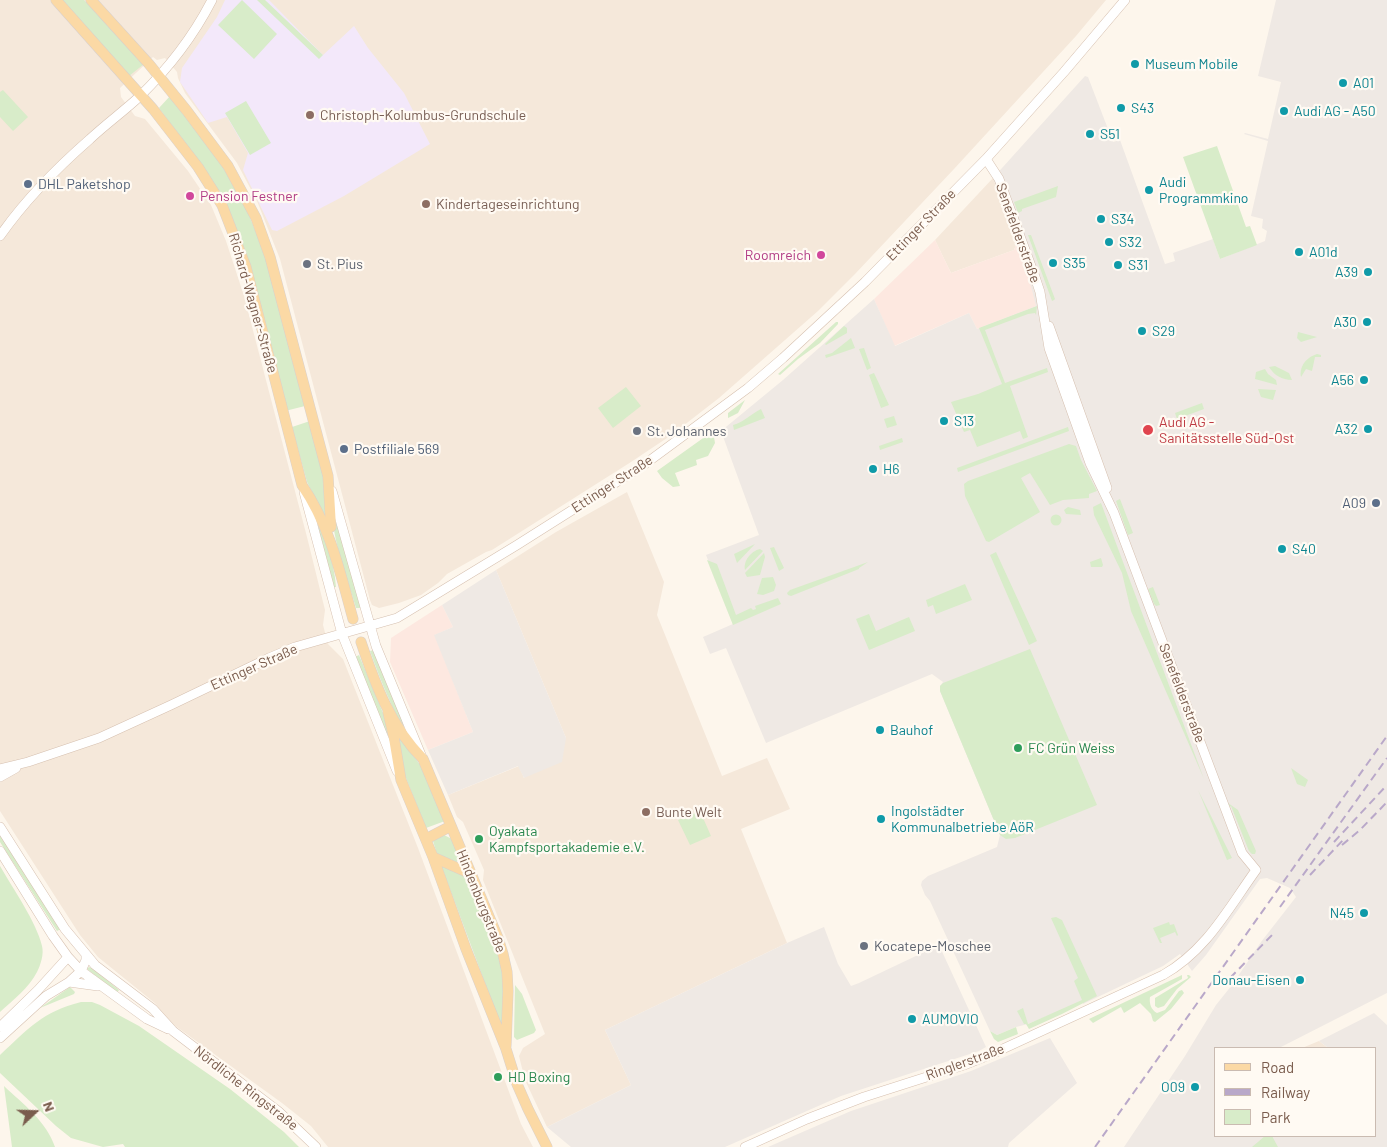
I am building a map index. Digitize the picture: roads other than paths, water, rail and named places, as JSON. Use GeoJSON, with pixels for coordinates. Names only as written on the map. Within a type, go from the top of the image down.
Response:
{"type":"FeatureCollection","features":[{"type":"Feature","properties":{"kind":"main road","name":"Richard-Wagner-Straße"},"geometry":{"type":"LineString","coordinates":[[56,0],[141,95],[198,167],[222,205],[236,237],[251,285],[342,634]]}},
{"type":"Feature","properties":{"kind":"main road","name":"Richard-Wagner-Straße"},"geometry":{"type":"LineString","coordinates":[[91,0],[159,76],[228,166],[256,218],[270,257],[370,626]]}},
{"type":"Feature","properties":{"kind":"main road"},"geometry":{"type":"LineString","coordinates":[[0,236],[9,223],[55,171],[141,95],[159,76],[201,22],[212,0]]}},
{"type":"Feature","properties":{"kind":"main road","name":"Ettinger Straße"},"geometry":{"type":"LineString","coordinates":[[0,769],[28,762],[116,730],[276,655],[309,642],[397,618],[518,545],[645,464],[741,393],[832,314],[986,159],[1125,0]]}},
{"type":"Feature","properties":{"kind":"main road","name":"Senefelderstraße"},"geometry":{"type":"LineString","coordinates":[[986,159],[998,178],[1016,225],[1035,277],[1043,310],[1109,494],[1114,513],[1242,853],[1256,870]]}},
{"type":"Feature","properties":{"kind":"main road","name":"Richard-Wagner-Straße"},"geometry":{"type":"LineString","coordinates":[[328,476],[329,518],[334,550]]}},
{"type":"Feature","properties":{"kind":"main road","name":"Richard-Wagner-Straße"},"geometry":{"type":"LineString","coordinates":[[302,485],[322,517],[334,550],[353,619]]}},
{"type":"Feature","properties":{"kind":"main road","name":"Hindenburgstraße"},"geometry":{"type":"LineString","coordinates":[[370,626],[393,689],[498,938],[507,972],[506,1050]]}},
{"type":"Feature","properties":{"kind":"main road","name":"Hindenburgstraße"},"geometry":{"type":"LineString","coordinates":[[342,634],[400,780],[426,839],[522,1096],[547,1147]]}},
{"type":"Feature","properties":{"kind":"main road","name":"Hindenburgstraße"},"geometry":{"type":"LineString","coordinates":[[361,642],[388,712],[400,780]]}},
{"type":"Feature","properties":{"kind":"main road","name":"Hindenburgstraße"},"geometry":{"type":"LineString","coordinates":[[388,712],[406,741],[423,759]]}},
{"type":"Feature","properties":{"kind":"main road"},"geometry":{"type":"LineString","coordinates":[[0,777],[28,762]]}},
{"type":"Feature","properties":{"kind":"main road"},"geometry":{"type":"LineString","coordinates":[[426,839],[451,826]]}},
{"type":"Feature","properties":{"kind":"main road","name":"Nördliche Ringstraße"},"geometry":{"type":"LineString","coordinates":[[0,827],[65,929],[86,955],[110,977],[153,1010],[173,1031],[278,1111],[316,1147]]}},
{"type":"Feature","properties":{"kind":"main road","name":"Nördliche Ringstraße"},"geometry":{"type":"LineString","coordinates":[[0,851],[68,957],[81,971],[147,1019],[173,1031]]}},
{"type":"Feature","properties":{"kind":"main road"},"geometry":{"type":"LineString","coordinates":[[433,857],[471,874]]}},
{"type":"Feature","properties":{"kind":"main road","name":"Ringlerstraße"},"geometry":{"type":"LineString","coordinates":[[745,1147],[807,1119],[856,1100],[994,1053],[1136,989],[1181,965],[1211,933],[1256,870]]}},
{"type":"Feature","properties":{"kind":"main road"},"geometry":{"type":"LineString","coordinates":[[0,1027],[68,957],[81,954],[86,955],[81,971],[69,982],[46,996],[0,1038]]}},
{"type":"Feature","properties":{"kind":"main road"},"geometry":{"type":"LineString","coordinates":[[69,982],[102,987]]}},
{"type":"Feature","properties":{"kind":"railway"},"geometry":{"type":"LineString","coordinates":[[1095,1147],[1387,736]]}},
{"type":"Feature","properties":{"kind":"railway"},"geometry":{"type":"LineString","coordinates":[[1280,907],[1387,758]]}},
{"type":"Feature","properties":{"kind":"railway"},"geometry":{"type":"LineString","coordinates":[[1334,842],[1387,785]]}},
{"type":"Feature","properties":{"kind":"railway"},"geometry":{"type":"LineString","coordinates":[[1342,845],[1360,830],[1387,802]]}},
{"type":"Feature","properties":{"kind":"railway"},"geometry":{"type":"LineString","coordinates":[[1310,875],[1344,839]]}},
{"type":"Feature","properties":{"kind":"railway"},"geometry":{"type":"LineString","coordinates":[[1230,978],[1274,933]]}},
{"type":"Feature","properties":{"kind":"place","name":"Museum Mobile"},"geometry":{"type":"Point","coordinates":[1135,64]}},
{"type":"Feature","properties":{"kind":"place","name":"A01"},"geometry":{"type":"Point","coordinates":[1343,83]}},
{"type":"Feature","properties":{"kind":"place","name":"S43"},"geometry":{"type":"Point","coordinates":[1121,108]}},
{"type":"Feature","properties":{"kind":"place","name":"Audi AG - A50"},"geometry":{"type":"Point","coordinates":[1284,111]}},
{"type":"Feature","properties":{"kind":"place","name":"Christoph-Kolumbus-Grundschule"},"geometry":{"type":"Point","coordinates":[310,115]}},
{"type":"Feature","properties":{"kind":"place","name":"S51"},"geometry":{"type":"Point","coordinates":[1090,134]}},
{"type":"Feature","properties":{"kind":"place","name":"DHL Paketshop"},"geometry":{"type":"Point","coordinates":[28,184]}},
{"type":"Feature","properties":{"kind":"place","name":"Audi Programmkino"},"geometry":{"type":"Point","coordinates":[1149,190]}},
{"type":"Feature","properties":{"kind":"place","name":"Pension Festner"},"geometry":{"type":"Point","coordinates":[190,196]}},
{"type":"Feature","properties":{"kind":"place","name":"Kindertageseinrichtung"},"geometry":{"type":"Point","coordinates":[426,204]}},
{"type":"Feature","properties":{"kind":"place","name":"S34"},"geometry":{"type":"Point","coordinates":[1101,219]}},
{"type":"Feature","properties":{"kind":"place","name":"S32"},"geometry":{"type":"Point","coordinates":[1109,242]}},
{"type":"Feature","properties":{"kind":"place","name":"A01d"},"geometry":{"type":"Point","coordinates":[1299,252]}},
{"type":"Feature","properties":{"kind":"place","name":"Roomreich"},"geometry":{"type":"Point","coordinates":[821,255]}},
{"type":"Feature","properties":{"kind":"place","name":"S35"},"geometry":{"type":"Point","coordinates":[1053,263]}},
{"type":"Feature","properties":{"kind":"place","name":"St. Pius"},"geometry":{"type":"Point","coordinates":[307,264]}},
{"type":"Feature","properties":{"kind":"place","name":"S31"},"geometry":{"type":"Point","coordinates":[1118,265]}},
{"type":"Feature","properties":{"kind":"place","name":"A39"},"geometry":{"type":"Point","coordinates":[1368,272]}},
{"type":"Feature","properties":{"kind":"place","name":"A30"},"geometry":{"type":"Point","coordinates":[1367,322]}},
{"type":"Feature","properties":{"kind":"place","name":"S29"},"geometry":{"type":"Point","coordinates":[1142,331]}},
{"type":"Feature","properties":{"kind":"place","name":"A56"},"geometry":{"type":"Point","coordinates":[1364,380]}},
{"type":"Feature","properties":{"kind":"place","name":"S13"},"geometry":{"type":"Point","coordinates":[944,421]}},
{"type":"Feature","properties":{"kind":"place","name":"A32"},"geometry":{"type":"Point","coordinates":[1368,429]}},
{"type":"Feature","properties":{"kind":"place","name":"Audi AG - Sanitätsstelle Süd-Ost"},"geometry":{"type":"Point","coordinates":[1148,430]}},
{"type":"Feature","properties":{"kind":"place","name":"St. Johannes"},"geometry":{"type":"Point","coordinates":[637,431]}},
{"type":"Feature","properties":{"kind":"place","name":"Postfiliale 569"},"geometry":{"type":"Point","coordinates":[344,449]}},
{"type":"Feature","properties":{"kind":"place","name":"H6"},"geometry":{"type":"Point","coordinates":[873,469]}},
{"type":"Feature","properties":{"kind":"place","name":"A09"},"geometry":{"type":"Point","coordinates":[1376,503]}},
{"type":"Feature","properties":{"kind":"place","name":"S40"},"geometry":{"type":"Point","coordinates":[1282,549]}},
{"type":"Feature","properties":{"kind":"place","name":"Bauhof"},"geometry":{"type":"Point","coordinates":[880,730]}},
{"type":"Feature","properties":{"kind":"place","name":"FC Grün Weiss"},"geometry":{"type":"Point","coordinates":[1018,748]}},
{"type":"Feature","properties":{"kind":"place","name":"Bunte Welt"},"geometry":{"type":"Point","coordinates":[646,812]}},
{"type":"Feature","properties":{"kind":"place","name":"Ingolstädter Kommunalbetriebe AöR"},"geometry":{"type":"Point","coordinates":[881,819]}},
{"type":"Feature","properties":{"kind":"place","name":"Oyakata Kampfsportakademie e.V."},"geometry":{"type":"Point","coordinates":[479,839]}},
{"type":"Feature","properties":{"kind":"place","name":"N45"},"geometry":{"type":"Point","coordinates":[1364,913]}},
{"type":"Feature","properties":{"kind":"place","name":"Kocatepe-Moschee"},"geometry":{"type":"Point","coordinates":[864,946]}},
{"type":"Feature","properties":{"kind":"place","name":"Donau-Eisen"},"geometry":{"type":"Point","coordinates":[1300,980]}},
{"type":"Feature","properties":{"kind":"place","name":"AUMOVIO"},"geometry":{"type":"Point","coordinates":[912,1019]}},
{"type":"Feature","properties":{"kind":"place","name":"HD Boxing"},"geometry":{"type":"Point","coordinates":[498,1077]}},
{"type":"Feature","properties":{"kind":"place","name":"O09"},"geometry":{"type":"Point","coordinates":[1195,1087]}}]}
